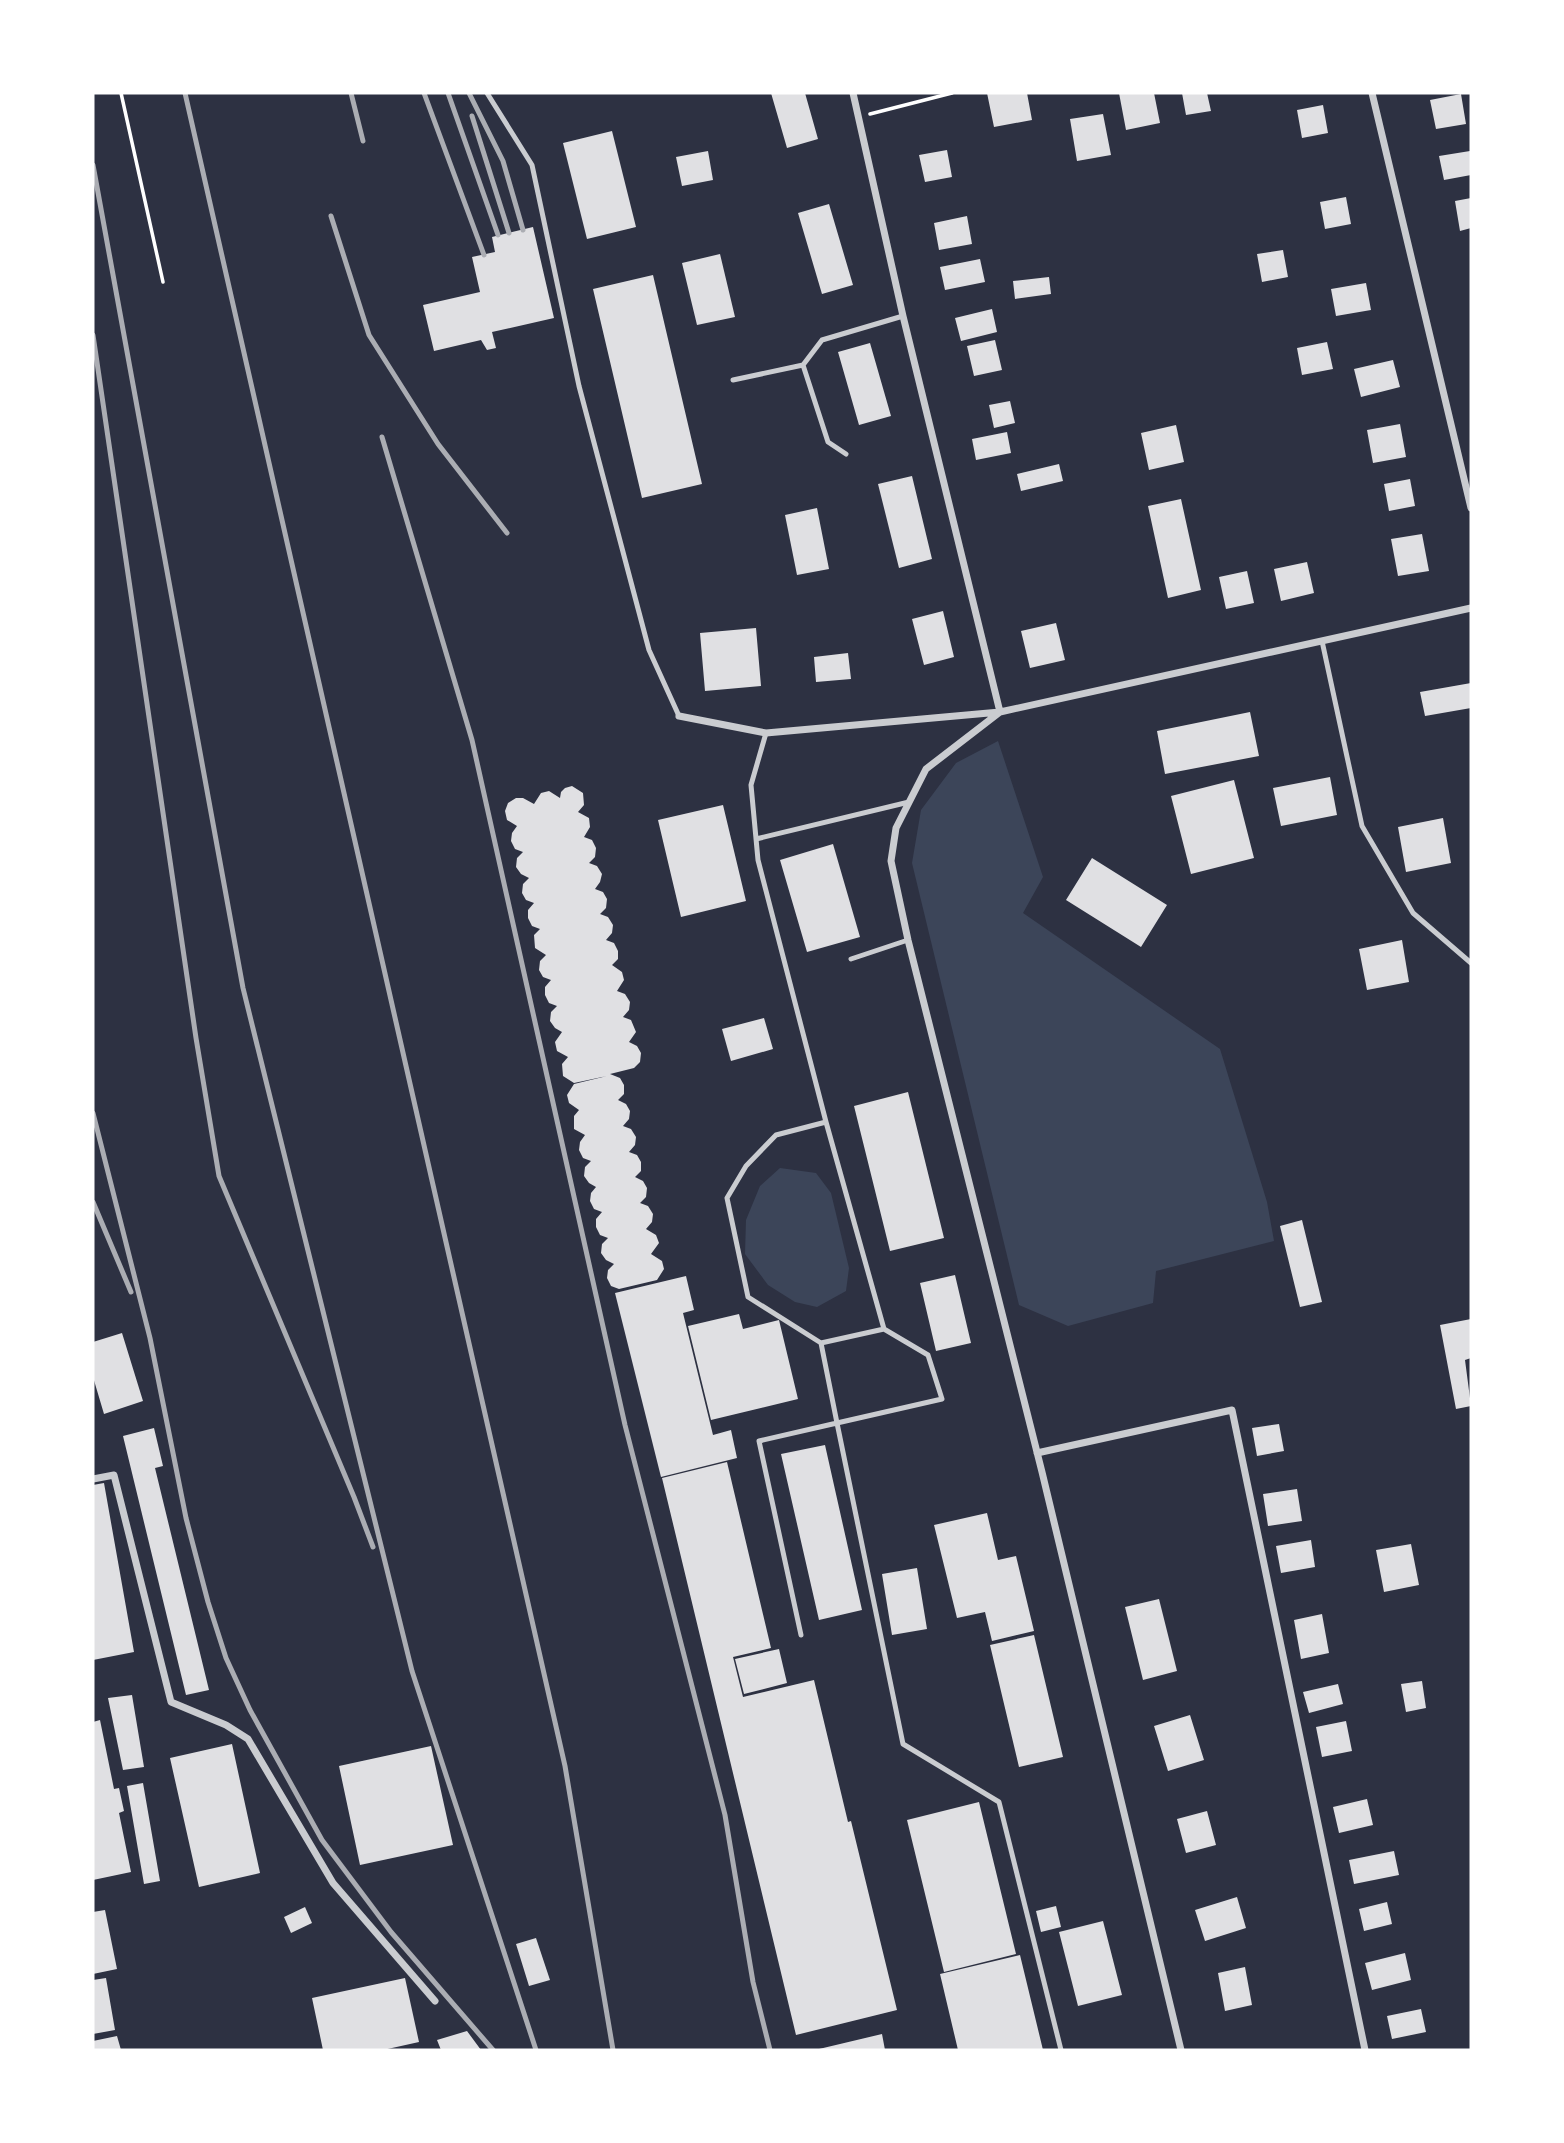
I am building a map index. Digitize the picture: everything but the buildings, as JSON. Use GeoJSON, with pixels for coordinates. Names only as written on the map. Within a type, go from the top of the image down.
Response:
{"type":"FeatureCollection","features":[{"type":"Feature","properties":{"kind":"street"},"geometry":{"type":"LineString","coordinates":[[853,93],[1000,712]]}},
{"type":"Feature","properties":{"kind":"street"},"geometry":{"type":"LineString","coordinates":[[1372,93],[1471,508]]}},
{"type":"Feature","properties":{"kind":"street"},"geometry":{"type":"LineString","coordinates":[[679,716],[766,733],[1000,712],[1471,608]]}},
{"type":"Feature","properties":{"kind":"street"},"geometry":{"type":"LineString","coordinates":[[1000,712],[926,769],[896,828],[891,861],[908,940],[1037,1453],[1181,2050]]}},
{"type":"Feature","properties":{"kind":"street"},"geometry":{"type":"LineString","coordinates":[[1037,1453],[1232,1410],[1365,2050]]}},
{"type":"Feature","properties":{"kind":"street"},"geometry":{"type":"LineString","coordinates":[[93,1479],[114,1475],[171,1702],[226,1725],[248,1739],[333,1883],[435,2001]]}},
{"type":"Feature","properties":{"kind":"lane"},"geometry":{"type":"LineString","coordinates":[[487,93],[532,165],[579,386],[649,650],[679,716]]}},
{"type":"Feature","properties":{"kind":"lane"},"geometry":{"type":"LineString","coordinates":[[733,380],[803,365],[822,340],[904,316]]}},
{"type":"Feature","properties":{"kind":"lane"},"geometry":{"type":"LineString","coordinates":[[803,365],[828,442],[846,454]]}},
{"type":"Feature","properties":{"kind":"lane"},"geometry":{"type":"LineString","coordinates":[[1322,641],[1362,826],[1413,913],[1471,963]]}},
{"type":"Feature","properties":{"kind":"lane"},"geometry":{"type":"LineString","coordinates":[[766,733],[751,785],[758,860],[826,1122],[884,1329]]}},
{"type":"Feature","properties":{"kind":"lane"},"geometry":{"type":"LineString","coordinates":[[756,839],[909,802]]}},
{"type":"Feature","properties":{"kind":"lane"},"geometry":{"type":"LineString","coordinates":[[851,959],[908,940]]}},
{"type":"Feature","properties":{"kind":"lane"},"geometry":{"type":"LineString","coordinates":[[800,1635],[759,1441],[943,1399],[928,1355],[884,1329],[821,1343],[748,1297],[727,1198],[746,1166],[776,1135],[826,1122]]}},
{"type":"Feature","properties":{"kind":"lane"},"geometry":{"type":"LineString","coordinates":[[821,1343],[903,1744],[999,1802],[1061,2050]]}},
{"type":"Feature","properties":{"kind":"path"},"geometry":{"type":"LineString","coordinates":[[121,93],[163,282]]}},
{"type":"Feature","properties":{"kind":"path"},"geometry":{"type":"LineString","coordinates":[[858,117],[952,93]]}},
{"type":"Feature","properties":{"kind":"shaded area"},"geometry":{"type":"Polygon","coordinates":[[[998,741],[1043,877],[1023,913],[1220,1049],[1267,1202],[1274,1241],[1156,1271],[1153,1303],[1068,1326],[1019,1305],[912,863],[921,810],[956,763],[998,741]]]}},
{"type":"Feature","properties":{"kind":"shaded area"},"geometry":{"type":"Polygon","coordinates":[[[780,1168],[816,1173],[831,1193],[849,1268],[846,1291],[817,1307],[795,1302],[768,1285],[745,1254],[746,1220],[760,1186],[780,1168]]]}},
{"type":"Feature","properties":{"kind":"railway"},"geometry":{"type":"LineString","coordinates":[[185,93],[565,1766],[613,2050]]}},
{"type":"Feature","properties":{"kind":"railway"},"geometry":{"type":"LineString","coordinates":[[351,93],[363,141]]}},
{"type":"Feature","properties":{"kind":"railway"},"geometry":{"type":"LineString","coordinates":[[424,93],[484,255]]}},
{"type":"Feature","properties":{"kind":"railway"},"geometry":{"type":"LineString","coordinates":[[448,93],[498,235]]}},
{"type":"Feature","properties":{"kind":"railway"},"geometry":{"type":"LineString","coordinates":[[469,93],[503,161],[523,230]]}},
{"type":"Feature","properties":{"kind":"railway"},"geometry":{"type":"LineString","coordinates":[[472,116],[509,233]]}},
{"type":"Feature","properties":{"kind":"railway"},"geometry":{"type":"LineString","coordinates":[[93,165],[243,988],[412,1671],[536,2050]]}},
{"type":"Feature","properties":{"kind":"railway"},"geometry":{"type":"LineString","coordinates":[[331,216],[369,335],[438,444],[507,533]]}},
{"type":"Feature","properties":{"kind":"railway"},"geometry":{"type":"LineString","coordinates":[[93,335],[196,1038],[219,1176],[373,1547]]}},
{"type":"Feature","properties":{"kind":"railway"},"geometry":{"type":"LineString","coordinates":[[382,437],[472,740],[625,1425],[725,1815],[753,1982],[770,2050]]}},
{"type":"Feature","properties":{"kind":"railway"},"geometry":{"type":"LineString","coordinates":[[93,1113],[150,1338],[186,1518],[226,1658],[250,1710],[322,1840],[391,1932],[493,2050]]}},
{"type":"Feature","properties":{"kind":"railway"},"geometry":{"type":"LineString","coordinates":[[93,1202],[131,1292]]}}]}
